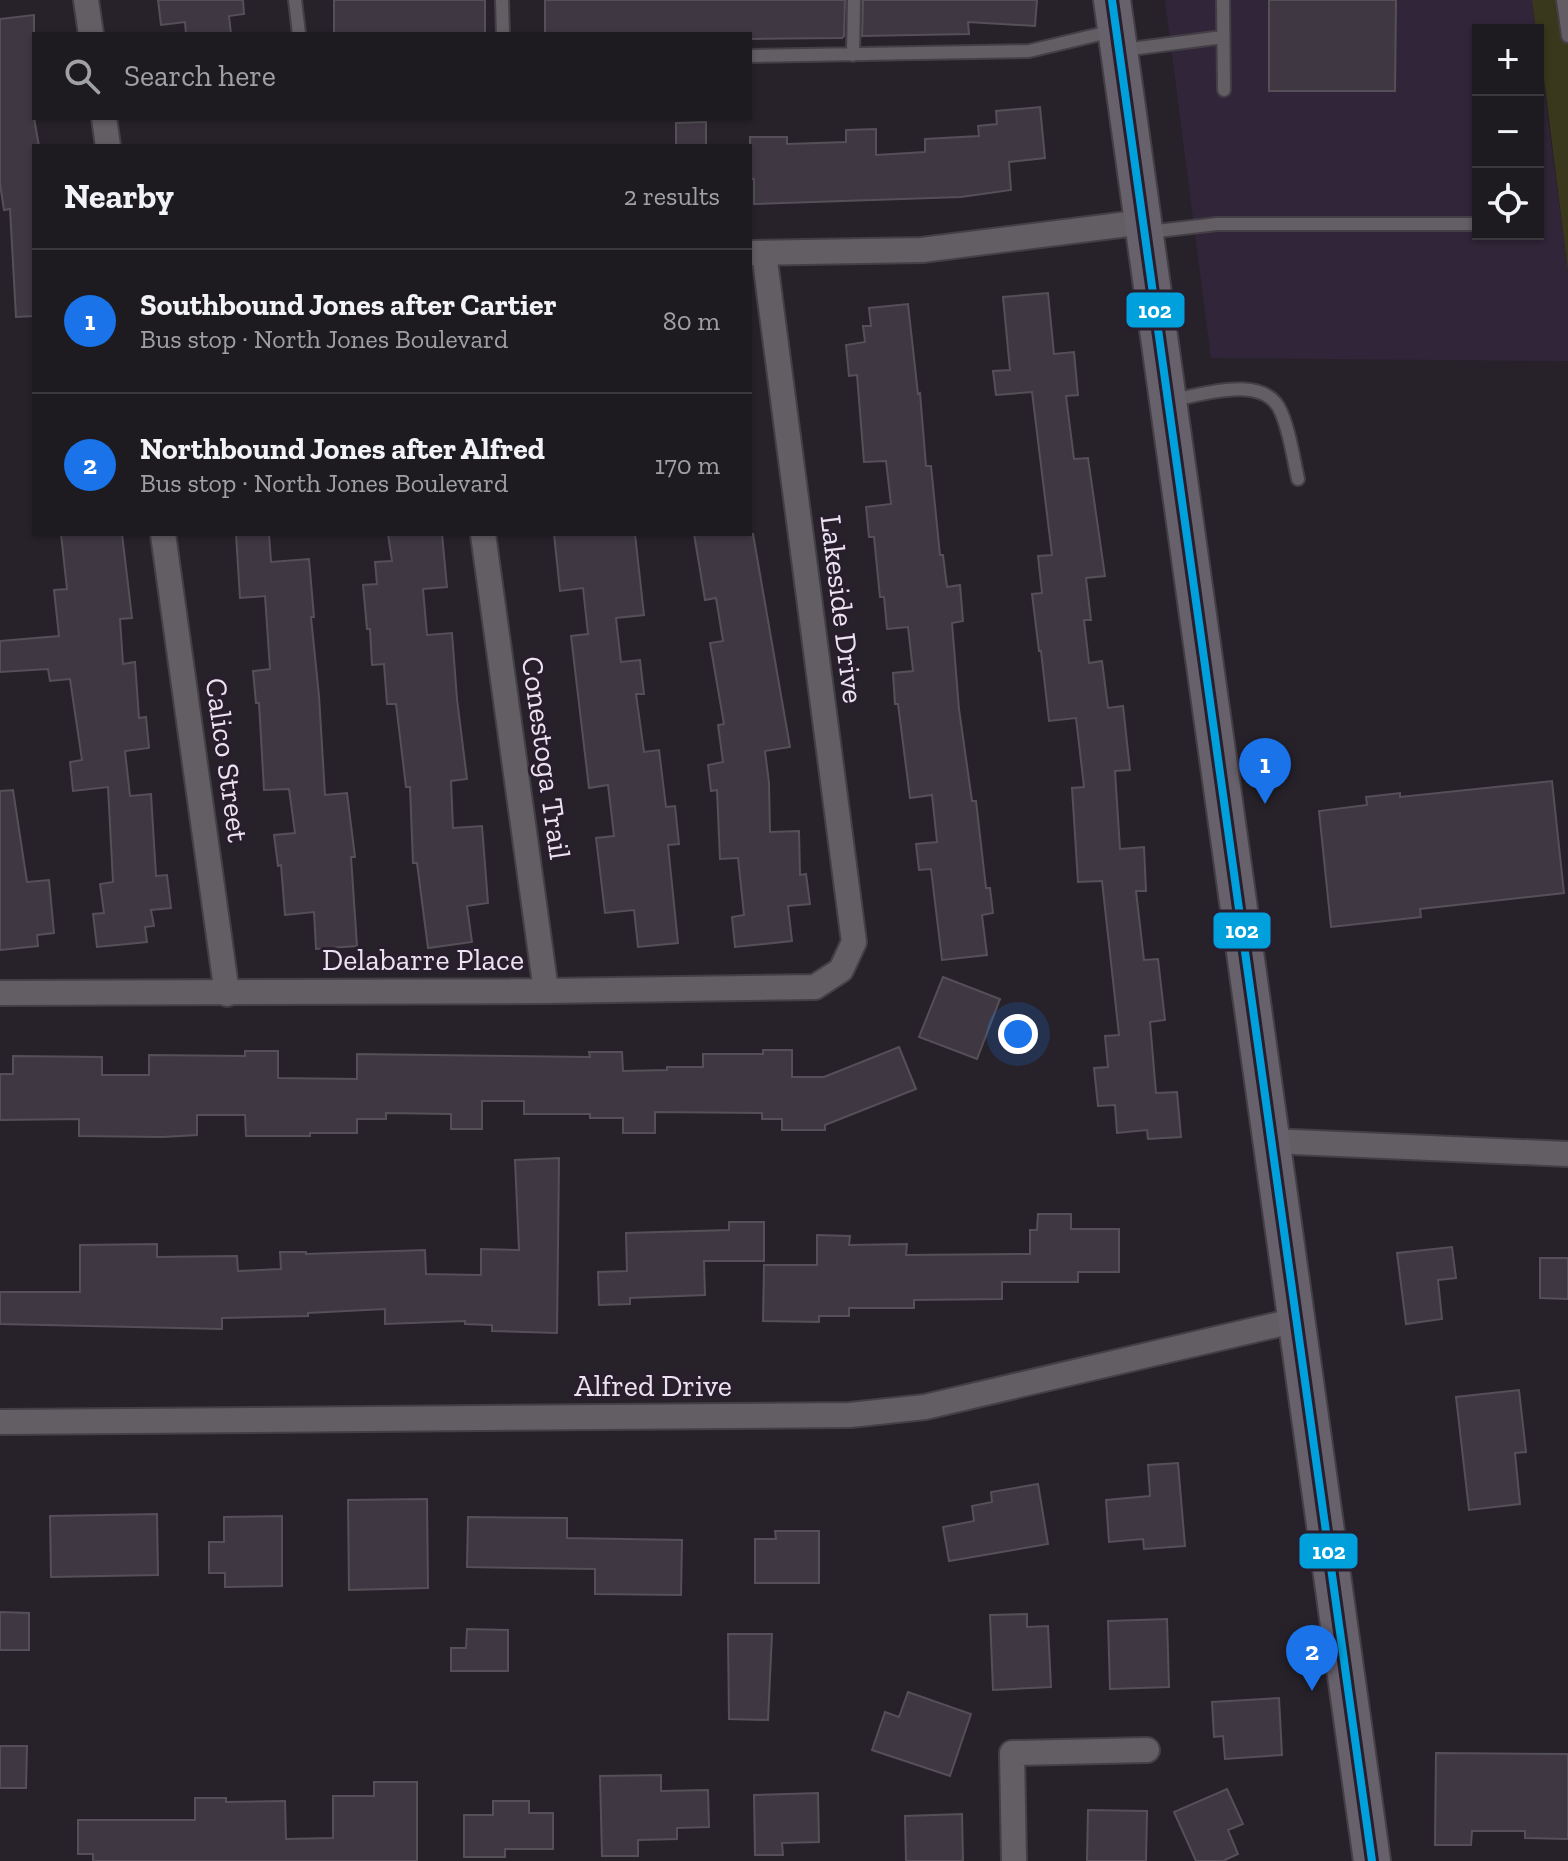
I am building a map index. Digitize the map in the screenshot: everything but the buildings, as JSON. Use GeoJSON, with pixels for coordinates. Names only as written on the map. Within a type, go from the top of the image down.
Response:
{"type":"FeatureCollection","features":[{"type":"Feature","properties":{"kind":"main road"},"geometry":{"type":"LineString","coordinates":[[1116,27],[1372,1861]]}},
{"type":"Feature","properties":{"kind":"street"},"geometry":{"type":"LineString","coordinates":[[86,0],[91,32]]}},
{"type":"Feature","properties":{"kind":"street"},"geometry":{"type":"LineString","coordinates":[[104,120],[108,144]]}},
{"type":"Feature","properties":{"kind":"street"},"geometry":{"type":"LineString","coordinates":[[757,253],[922,250],[1145,227]]}},
{"type":"Feature","properties":{"kind":"street","name":"Lakeside Drive"},"geometry":{"type":"LineString","coordinates":[[757,253],[854,942],[841,970]]}},
{"type":"Feature","properties":{"kind":"street","name":"Calico Street"},"geometry":{"type":"LineString","coordinates":[[163,536],[227,994]]}},
{"type":"Feature","properties":{"kind":"street","name":"Conestoga Trail"},"geometry":{"type":"LineString","coordinates":[[483,536],[546,991]]}},
{"type":"Feature","properties":{"kind":"street","name":"Delabarre Place"},"geometry":{"type":"LineString","coordinates":[[0,993],[227,994],[815,987],[841,970]]}},
{"type":"Feature","properties":{"kind":"street"},"geometry":{"type":"LineString","coordinates":[[1271,1141],[1568,1154]]}},
{"type":"Feature","properties":{"kind":"street","name":"Alfred Drive"},"geometry":{"type":"LineString","coordinates":[[0,1422],[850,1415],[925,1407],[1297,1320]]}},
{"type":"Feature","properties":{"kind":"street"},"geometry":{"type":"LineString","coordinates":[[1014,1861],[1012,1753],[1147,1750]]}},
{"type":"Feature","properties":{"kind":"lane"},"geometry":{"type":"LineString","coordinates":[[295,0],[299,32]]}},
{"type":"Feature","properties":{"kind":"lane"},"geometry":{"type":"LineString","coordinates":[[502,0],[503,32]]}},
{"type":"Feature","properties":{"kind":"lane"},"geometry":{"type":"LineString","coordinates":[[853,55],[854,0]]}},
{"type":"Feature","properties":{"kind":"lane"},"geometry":{"type":"LineString","coordinates":[[1223,0],[1224,90]]}},
{"type":"Feature","properties":{"kind":"lane"},"geometry":{"type":"LineString","coordinates":[[1563,0],[1568,36]]}},
{"type":"Feature","properties":{"kind":"lane"},"geometry":{"type":"LineString","coordinates":[[752,56],[1029,51],[1116,27],[1223,37]]}},
{"type":"Feature","properties":{"kind":"lane"},"geometry":{"type":"LineString","coordinates":[[1145,227],[1472,224]]}},
{"type":"Feature","properties":{"kind":"lane"},"geometry":{"type":"LineString","coordinates":[[1168,401],[1241,388],[1266,394],[1280,408],[1298,479]]}},
{"type":"Feature","properties":{"kind":"shaded area"},"geometry":{"type":"Polygon","coordinates":[[[1165,0],[1532,0],[1535,24],[1472,24],[1472,240],[1544,240],[1544,91],[1568,272],[1568,361],[1211,358],[1165,0]]]}},
{"type":"Feature","properties":{"kind":"shaded area"},"geometry":{"type":"Polygon","coordinates":[[[1532,0],[1568,0],[1568,272],[1544,78],[1544,24],[1535,24],[1532,0]]]}},
{"type":"Feature","properties":{"kind":"transit line","name":"102"},"geometry":{"type":"LineString","coordinates":[[1112,0],[1372,1861]]}},
{"type":"Feature","properties":{"kind":"place","name":"Southbound Jones after Cartier"},"geometry":{"type":"Point","coordinates":[1265,804]}},
{"type":"Feature","properties":{"kind":"place","name":"Northbound Jones after Alfred"},"geometry":{"type":"Point","coordinates":[1312,1691]}}]}
